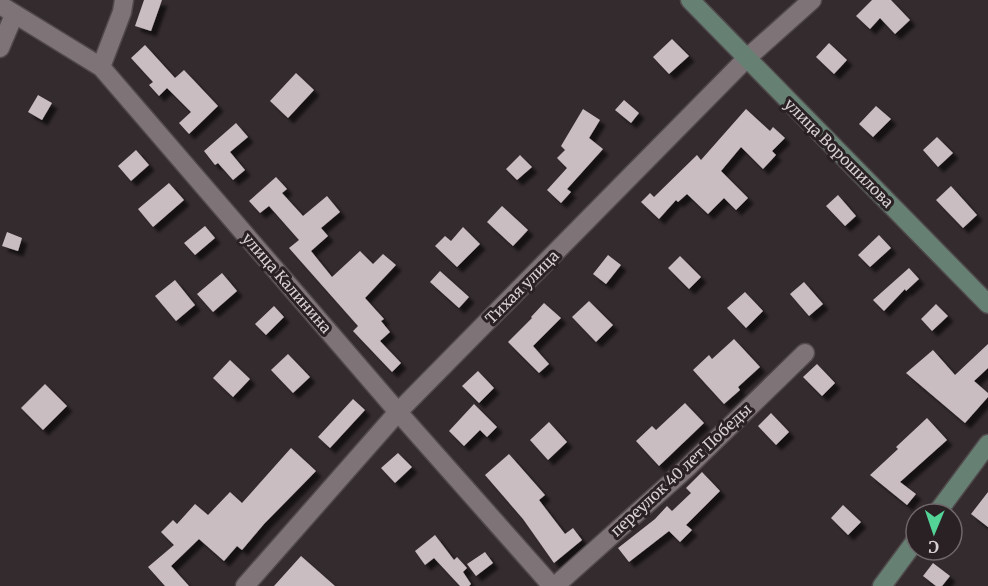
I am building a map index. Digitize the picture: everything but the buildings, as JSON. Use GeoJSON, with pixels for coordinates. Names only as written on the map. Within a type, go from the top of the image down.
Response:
{"type":"FeatureCollection","features":[{"type":"Feature","properties":{"kind":"main road","name":"улица Ворошилова"},"geometry":{"type":"LineString","coordinates":[[690,0],[988,304]]}},
{"type":"Feature","properties":{"kind":"main road"},"geometry":{"type":"LineString","coordinates":[[945,502],[988,444]]}},
{"type":"Feature","properties":{"kind":"main road"},"geometry":{"type":"LineString","coordinates":[[882,586],[904,556]]}},
{"type":"Feature","properties":{"kind":"street"},"geometry":{"type":"LineString","coordinates":[[100,67],[122,12],[124,0]]}},
{"type":"Feature","properties":{"kind":"street","name":"Тихая улица"},"geometry":{"type":"LineString","coordinates":[[245,586],[398,412],[746,59],[812,0]]}},
{"type":"Feature","properties":{"kind":"street"},"geometry":{"type":"LineString","coordinates":[[0,48],[7,10]]}},
{"type":"Feature","properties":{"kind":"street","name":"улица Калинина"},"geometry":{"type":"LineString","coordinates":[[7,10],[100,67],[398,412],[553,586]]}},
{"type":"Feature","properties":{"kind":"street","name":"переулок 40 лет Победы"},"geometry":{"type":"LineString","coordinates":[[553,586],[687,468],[805,352]]}}]}
